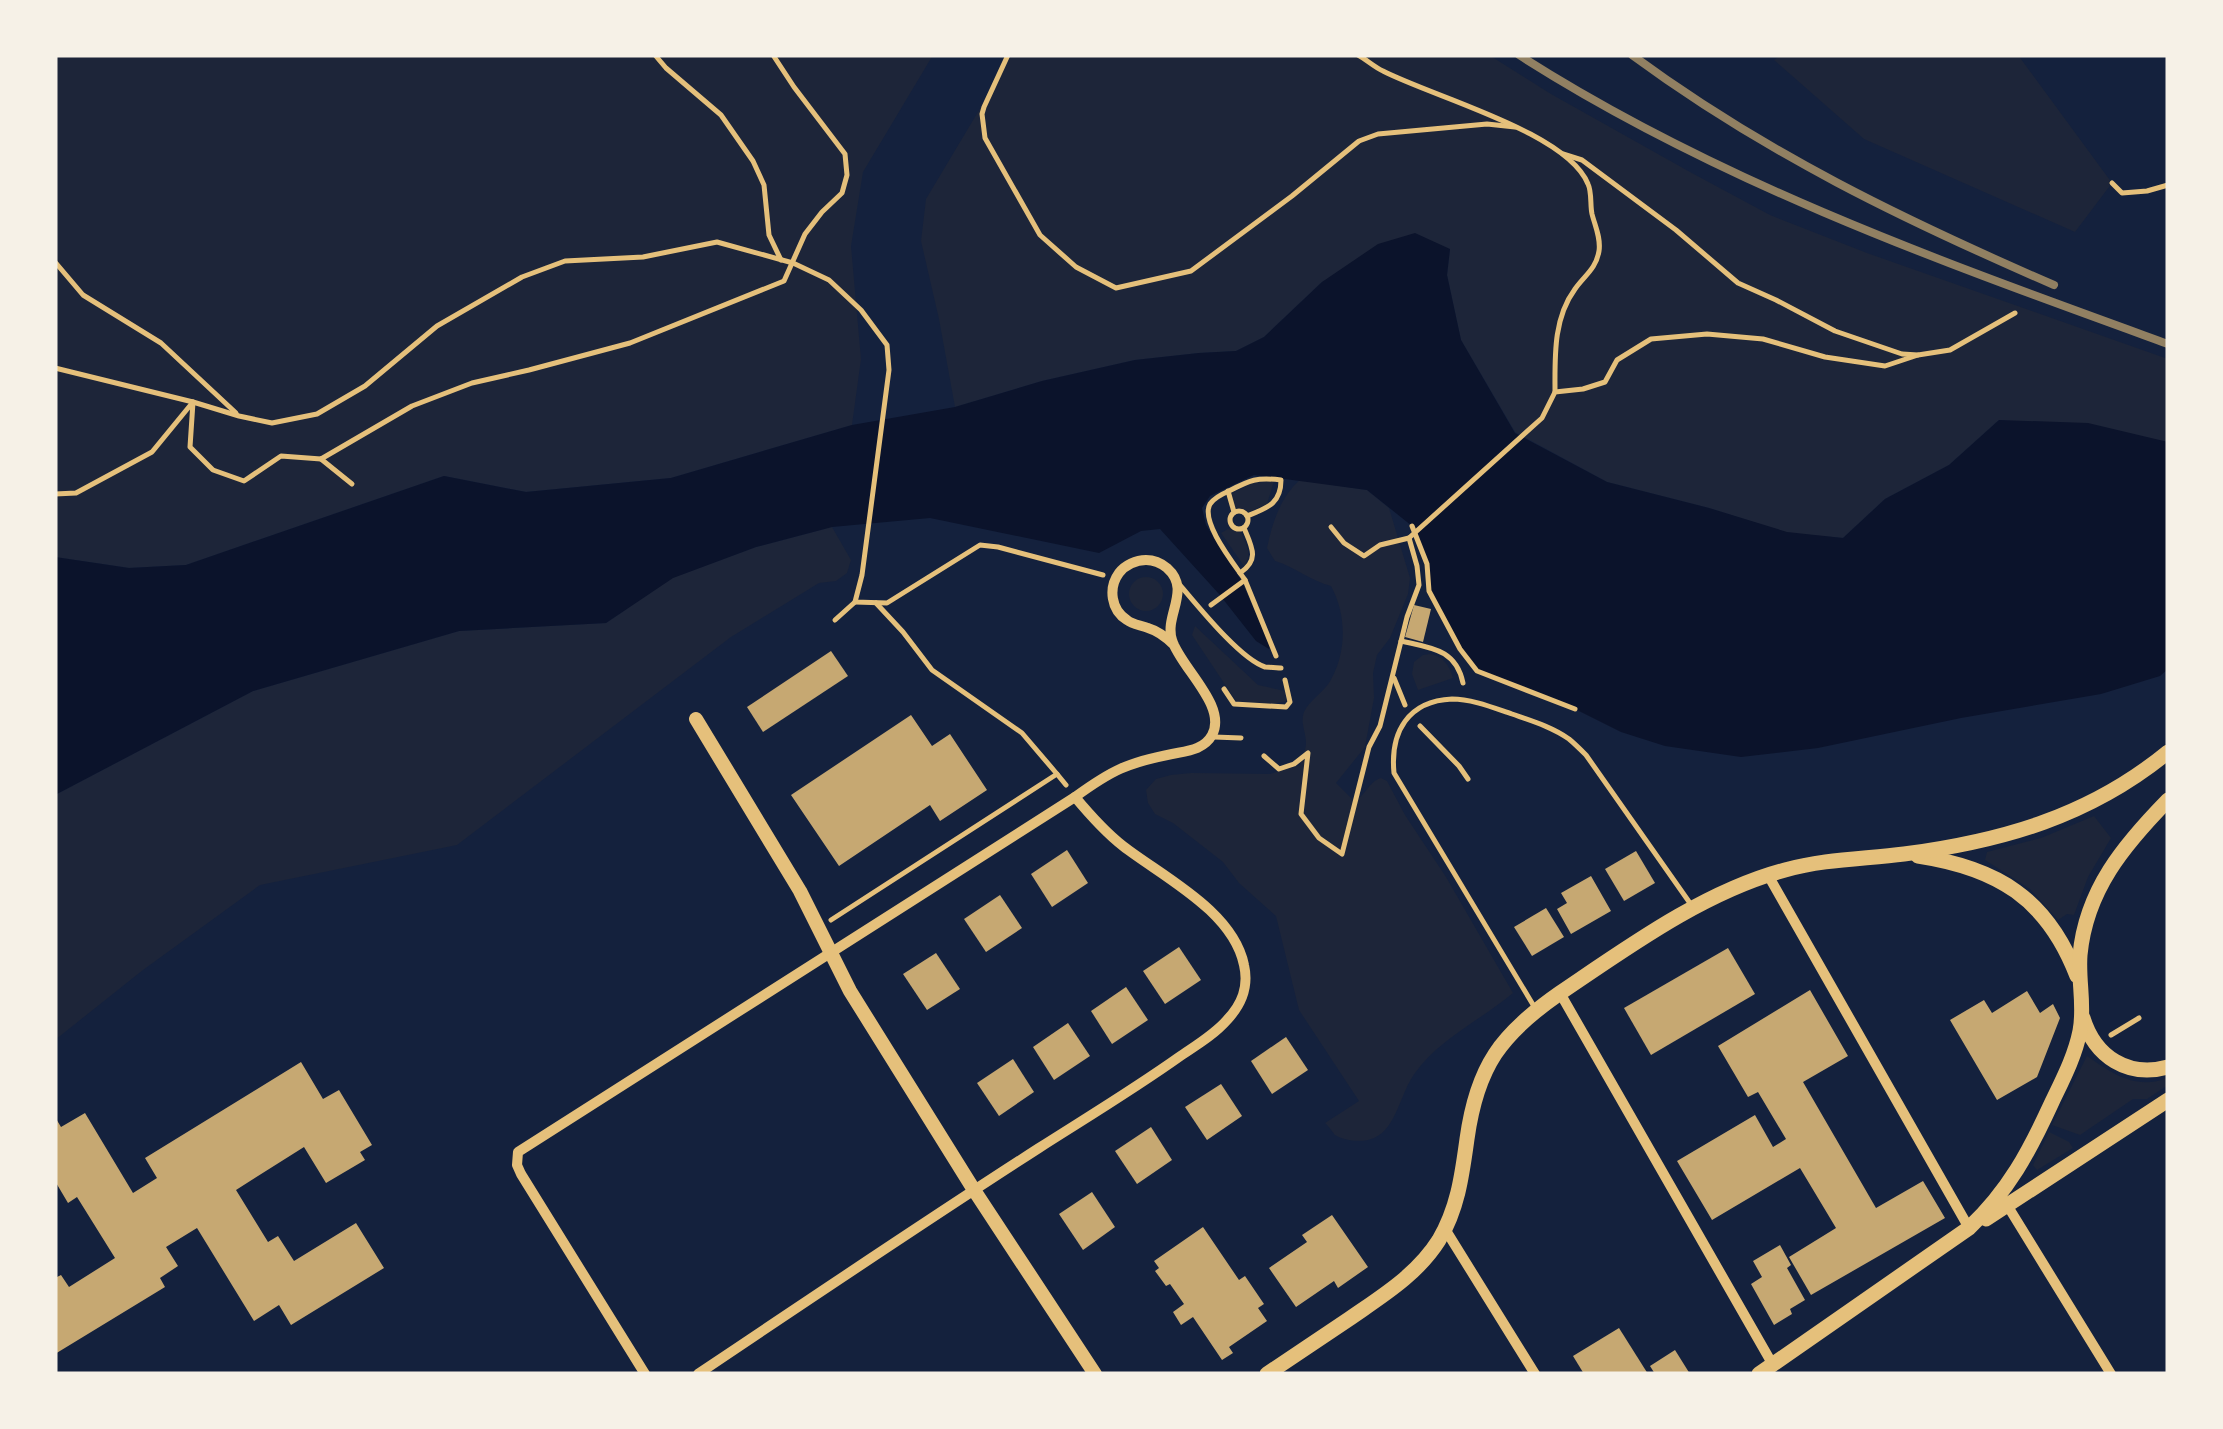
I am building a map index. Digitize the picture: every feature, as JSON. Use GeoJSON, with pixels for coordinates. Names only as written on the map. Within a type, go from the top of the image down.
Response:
{"type":"FeatureCollection","features":[{"type":"Feature","properties":{"kind":"main road"},"geometry":{"type":"LineString","coordinates":[[1267,1374],[1402,1281],[1422,1262],[1452,1214],[1462,1182],[1471,1112],[1490,1058],[1515,1028],[1560,993],[1694,908],[1734,888],[1820,863],[1903,854],[2009,834],[2070,813],[2116,790],[2168,752]]}},
{"type":"Feature","properties":{"kind":"main road"},"geometry":{"type":"LineString","coordinates":[[2004,1201],[2078,1040],[2083,933],[2097,890],[2124,847],[2168,800]]}},
{"type":"Feature","properties":{"kind":"main road"},"geometry":{"type":"LineString","coordinates":[[1903,854],[1972,867],[2012,887],[2048,924],[2080,984]]}},
{"type":"Feature","properties":{"kind":"main road"},"geometry":{"type":"LineString","coordinates":[[2082,1014],[2093,1041],[2113,1062],[2140,1070],[2168,1067]]}},
{"type":"Feature","properties":{"kind":"main road"},"geometry":{"type":"LineString","coordinates":[[1766,1369],[2004,1201],[2168,1100]]}},
{"type":"Feature","properties":{"kind":"street"},"geometry":{"type":"LineString","coordinates":[[644,1374],[521,1174],[518,1152],[1109,773],[1136,761],[1194,750],[1211,737],[1215,725],[1212,708],[1174,645],[1170,629],[1178,600],[1171,572],[1162,564],[1146,560],[1124,567],[1116,578],[1112,598],[1123,618],[1158,632],[1174,645]]}},
{"type":"Feature","properties":{"kind":"street"},"geometry":{"type":"LineString","coordinates":[[696,719],[800,890],[850,992],[1095,1374]]}},
{"type":"Feature","properties":{"kind":"street"},"geometry":{"type":"LineString","coordinates":[[698,1374],[1152,1077],[1212,1034],[1241,1001],[1246,985],[1237,941],[1195,897],[1119,844],[1075,797]]}},
{"type":"Feature","properties":{"kind":"street"},"geometry":{"type":"LineString","coordinates":[[1768,875],[1970,1228]]}},
{"type":"Feature","properties":{"kind":"street"},"geometry":{"type":"LineString","coordinates":[[1560,993],[1766,1369]]}},
{"type":"Feature","properties":{"kind":"street"},"geometry":{"type":"LineString","coordinates":[[2004,1201],[2111,1374]]}},
{"type":"Feature","properties":{"kind":"street"},"geometry":{"type":"LineString","coordinates":[[1445,1229],[1535,1374]]}},
{"type":"Feature","properties":{"kind":"lane"},"geometry":{"type":"LineString","coordinates":[[1176,582],[1252,660],[1265,667],[1281,668]]}},
{"type":"Feature","properties":{"kind":"lane"},"geometry":{"type":"LineString","coordinates":[[1536,1010],[1394,773],[1396,739],[1410,714],[1454,699],[1551,728],[1570,740],[1586,755],[1694,908]]}},
{"type":"Feature","properties":{"kind":"lane"},"geometry":{"type":"LineString","coordinates":[[1211,737],[1241,738]]}},
{"type":"Feature","properties":{"kind":"path"},"geometry":{"type":"LineString","coordinates":[[655,55],[722,114],[753,160],[764,186],[769,235],[781,260]]}},
{"type":"Feature","properties":{"kind":"path"},"geometry":{"type":"LineString","coordinates":[[320,459],[412,406],[472,383],[630,342],[784,281],[805,234],[842,193],[847,175],[845,154],[773,55]]}},
{"type":"Feature","properties":{"kind":"path"},"geometry":{"type":"LineString","coordinates":[[1008,55],[982,114],[985,138],[1040,236],[1076,267],[1116,288],[1191,271],[1359,141],[1378,134],[1487,124],[1515,126]]}},
{"type":"Feature","properties":{"kind":"path"},"geometry":{"type":"LineString","coordinates":[[1332,527],[1344,543],[1364,556],[1380,545],[1410,537],[1542,418],[1555,392],[1556,336],[1562,314],[1574,289],[1593,270],[1599,238],[1588,184],[1555,146],[1381,70],[1358,55]]}},
{"type":"Feature","properties":{"kind":"path"},"geometry":{"type":"LineString","coordinates":[[1563,154],[1582,160],[1676,230],[1738,283],[1836,331],[1902,354],[1918,355]]}},
{"type":"Feature","properties":{"kind":"path"},"geometry":{"type":"LineString","coordinates":[[2112,183],[2122,193],[2168,186]]}},
{"type":"Feature","properties":{"kind":"path"},"geometry":{"type":"LineString","coordinates":[[55,368],[272,423],[317,414],[365,386],[437,326],[522,276],[565,261],[643,258],[717,242],[793,263],[829,280],[861,310],[887,345],[889,370],[862,575],[855,602],[836,620]]}},
{"type":"Feature","properties":{"kind":"path"},"geometry":{"type":"LineString","coordinates":[[55,262],[83,295],[161,344],[239,416]]}},
{"type":"Feature","properties":{"kind":"path"},"geometry":{"type":"LineString","coordinates":[[1555,392],[1604,382],[1617,360],[1652,338],[1707,334],[1763,338],[1825,356],[1886,366],[1950,350],[2015,313]]}},
{"type":"Feature","properties":{"kind":"path"},"geometry":{"type":"LineString","coordinates":[[192,402],[190,448],[213,470],[244,481],[281,456],[320,459],[352,484]]}},
{"type":"Feature","properties":{"kind":"path"},"geometry":{"type":"LineString","coordinates":[[55,494],[76,493],[152,452],[192,402]]}},
{"type":"Feature","properties":{"kind":"path"},"geometry":{"type":"LineString","coordinates":[[1221,596],[1244,580],[1207,518],[1211,502],[1259,477],[1280,480],[1278,499],[1271,507],[1248,516]]}},
{"type":"Feature","properties":{"kind":"path"},"geometry":{"type":"LineString","coordinates":[[1228,492],[1234,512]]}},
{"type":"Feature","properties":{"kind":"path"},"geometry":{"type":"LineString","coordinates":[[1244,528],[1230,524],[1230,516],[1242,511],[1248,516]]}},
{"type":"Feature","properties":{"kind":"path"},"geometry":{"type":"LineString","coordinates":[[1244,528],[1248,516]]}},
{"type":"Feature","properties":{"kind":"path"},"geometry":{"type":"LineString","coordinates":[[1412,526],[1428,564],[1429,591],[1460,650],[1476,670],[1576,709]]}},
{"type":"Feature","properties":{"kind":"path"},"geometry":{"type":"LineString","coordinates":[[1240,573],[1252,560],[1244,528]]}},
{"type":"Feature","properties":{"kind":"path"},"geometry":{"type":"LineString","coordinates":[[1264,756],[1279,770],[1308,753],[1301,814],[1319,838],[1342,854],[1369,747],[1380,726],[1419,585],[1410,537]]}},
{"type":"Feature","properties":{"kind":"path"},"geometry":{"type":"LineString","coordinates":[[855,602],[886,603],[980,545],[1116,578]]}},
{"type":"Feature","properties":{"kind":"path"},"geometry":{"type":"LineString","coordinates":[[876,603],[932,670],[1022,734],[1075,797]]}},
{"type":"Feature","properties":{"kind":"path"},"geometry":{"type":"LineString","coordinates":[[1401,641],[1448,655],[1457,663],[1464,683]]}},
{"type":"Feature","properties":{"kind":"path"},"geometry":{"type":"LineString","coordinates":[[1393,675],[1410,714],[1468,779]]}},
{"type":"Feature","properties":{"kind":"path"},"geometry":{"type":"LineString","coordinates":[[820,927],[1057,774]]}},
{"type":"Feature","properties":{"kind":"path"},"geometry":{"type":"LineString","coordinates":[[2122,1028],[2139,1018]]}},
{"type":"Feature","properties":{"kind":"shaded area"},"geometry":{"type":"Polygon","coordinates":[[[55,55],[933,55],[863,172],[851,246],[861,359],[852,425],[671,478],[526,492],[444,476],[186,565],[129,568],[55,557],[55,55]]]}},
{"type":"Feature","properties":{"kind":"shaded area"},"geometry":{"type":"Polygon","coordinates":[[[1012,55],[1489,55],[1551,94],[1770,215],[2168,359],[2168,442],[1999,420],[1949,465],[1885,499],[1843,538],[1787,533],[1607,482],[1515,432],[1461,340],[1447,275],[1450,249],[1322,282],[1264,337],[1236,351],[1135,360],[1042,381],[955,407],[921,241],[926,199],[1012,55]]]}},
{"type":"Feature","properties":{"kind":"shaded area"},"geometry":{"type":"Polygon","coordinates":[[[1781,55],[2018,55],[2112,183],[2075,232],[1864,139],[1774,60],[1781,55]]]}},
{"type":"Feature","properties":{"kind":"shaded area"},"geometry":{"type":"Polygon","coordinates":[[[1415,233],[1450,249],[1447,275],[1461,340],[1515,433],[1607,482],[1787,532],[1843,538],[1885,499],[1949,465],[1999,420],[2088,423],[2168,442],[2168,669],[2160,676],[2101,694],[1818,748],[1741,757],[1665,746],[1621,732],[1575,709],[1477,671],[1460,649],[1429,591],[1427,564],[1412,526],[1367,490],[1254,475],[1210,496],[1202,508],[1206,525],[1242,582],[1269,649],[1256,641],[1160,529],[1141,531],[1099,553],[930,518],[832,527],[756,547],[673,578],[606,623],[459,631],[253,691],[55,795],[55,557],[129,568],[186,565],[444,476],[526,492],[671,478],[852,425],[955,407],[1042,381],[1135,360],[1236,351],[1264,337],[1322,282],[1378,244],[1415,233]]]}},
{"type":"Feature","properties":{"kind":"shaded area"},"geometry":{"type":"Polygon","coordinates":[[[1300,480],[1367,490],[1389,508],[1410,578],[1408,594],[1390,638],[1377,655],[1365,747],[1336,783],[1354,801],[1377,780],[1387,781],[1513,993],[1425,1061],[1382,1133],[1354,1141],[1335,1135],[1325,1123],[1359,1101],[1299,1010],[1276,916],[1239,883],[1223,862],[1173,823],[1155,814],[1146,790],[1156,779],[1171,775],[1270,774],[1300,765],[1306,746],[1304,712],[1335,672],[1343,634],[1340,609],[1331,586],[1275,561],[1267,548],[1278,511],[1300,480]]]}},
{"type":"Feature","properties":{"kind":"shaded area"},"geometry":{"type":"Polygon","coordinates":[[[1274,481],[1267,504],[1249,512],[1234,508],[1231,494],[1252,483],[1274,481]]]}},
{"type":"Feature","properties":{"kind":"shaded area"},"geometry":{"type":"Polygon","coordinates":[[[832,527],[851,560],[847,573],[836,581],[819,583],[731,637],[457,845],[260,885],[55,1040],[55,795],[253,691],[459,631],[606,623],[672,578],[756,547],[832,527]]]}},
{"type":"Feature","properties":{"kind":"shaded area"},"geometry":{"type":"Polygon","coordinates":[[[1228,529],[1241,532],[1245,541],[1248,554],[1244,566],[1221,533],[1228,529]]]}},
{"type":"Feature","properties":{"kind":"shaded area"},"geometry":{"type":"Polygon","coordinates":[[[1146,577],[1158,582],[1163,594],[1158,606],[1146,611],[1134,606],[1129,594],[1134,582],[1146,577]]]}},
{"type":"Feature","properties":{"kind":"shaded area"},"geometry":{"type":"Polygon","coordinates":[[[1195,626],[1258,685],[1285,691],[1287,701],[1236,701],[1192,635],[1195,626]]]}},
{"type":"Feature","properties":{"kind":"shaded area"},"geometry":{"type":"Polygon","coordinates":[[[1430,654],[1445,662],[1453,678],[1418,690],[1412,674],[1414,662],[1430,654]]]}},
{"type":"Feature","properties":{"kind":"shaded area"},"geometry":{"type":"Polygon","coordinates":[[[2094,816],[2111,838],[2088,877],[2074,915],[2067,914],[2058,920],[2030,889],[1985,860],[1987,852],[2041,838],[2094,816]]]}},
{"type":"Feature","properties":{"kind":"shaded area"},"geometry":{"type":"Polygon","coordinates":[[[2087,1056],[2125,1078],[2145,1082],[2168,1078],[2168,1085],[2147,1099],[2133,1099],[2080,1135],[2052,1125],[2087,1056]]]}},
{"type":"Feature","properties":{"kind":"shaded area"},"geometry":{"type":"Polygon","coordinates":[[[2049,1132],[2073,1148],[2037,1170],[2033,1165],[2049,1132]]]}},
{"type":"Feature","properties":{"kind":"building"},"geometry":{"type":"Polygon","coordinates":[[[1414,605],[1431,609],[1423,642],[1405,637],[1414,605]]]}},
{"type":"Feature","properties":{"kind":"building"},"geometry":{"type":"Polygon","coordinates":[[[831,651],[848,676],[763,732],[747,707],[831,651]]]}},
{"type":"Feature","properties":{"kind":"building"},"geometry":{"type":"Polygon","coordinates":[[[911,715],[932,746],[950,734],[987,790],[940,821],[930,805],[839,866],[791,795],[911,715]]]}},
{"type":"Feature","properties":{"kind":"building"},"geometry":{"type":"Polygon","coordinates":[[[1067,850],[1088,883],[1052,907],[1031,874],[1067,850]]]}},
{"type":"Feature","properties":{"kind":"building"},"geometry":{"type":"Polygon","coordinates":[[[1636,851],[1655,883],[1624,901],[1605,869],[1636,851]]]}},
{"type":"Feature","properties":{"kind":"building"},"geometry":{"type":"Polygon","coordinates":[[[1591,876],[1611,911],[1571,934],[1557,909],[1567,903],[1561,893],[1591,876]]]}},
{"type":"Feature","properties":{"kind":"building"},"geometry":{"type":"Polygon","coordinates":[[[1000,895],[1022,928],[986,952],[964,919],[1000,895]]]}},
{"type":"Feature","properties":{"kind":"building"},"geometry":{"type":"Polygon","coordinates":[[[1546,908],[1564,937],[1532,956],[1514,927],[1546,908]]]}},
{"type":"Feature","properties":{"kind":"building"},"geometry":{"type":"Polygon","coordinates":[[[1179,947],[1201,980],[1165,1004],[1143,971],[1179,947]]]}},
{"type":"Feature","properties":{"kind":"building"},"geometry":{"type":"Polygon","coordinates":[[[1728,948],[1755,994],[1651,1055],[1624,1008],[1728,948]]]}},
{"type":"Feature","properties":{"kind":"building"},"geometry":{"type":"Polygon","coordinates":[[[936,953],[960,989],[927,1010],[903,974],[936,953]]]}},
{"type":"Feature","properties":{"kind":"building"},"geometry":{"type":"Polygon","coordinates":[[[1126,987],[1148,1020],[1112,1044],[1091,1011],[1126,987]]]}},
{"type":"Feature","properties":{"kind":"building"},"geometry":{"type":"Polygon","coordinates":[[[1810,990],[1848,1056],[1803,1082],[1876,1208],[1923,1181],[1945,1218],[1811,1295],[1789,1257],[1836,1228],[1800,1168],[1712,1220],[1677,1161],[1755,1115],[1773,1147],[1786,1139],[1758,1092],[1748,1097],[1718,1046],[1810,990]]]}},
{"type":"Feature","properties":{"kind":"building"},"geometry":{"type":"Polygon","coordinates":[[[2027,991],[2040,1013],[2053,1004],[2060,1018],[2037,1077],[1997,1100],[1950,1020],[1984,1000],[1992,1013],[2027,991]]]}},
{"type":"Feature","properties":{"kind":"building"},"geometry":{"type":"Polygon","coordinates":[[[1068,1023],[1090,1056],[1054,1080],[1033,1047],[1068,1023]]]}},
{"type":"Feature","properties":{"kind":"building"},"geometry":{"type":"Polygon","coordinates":[[[1286,1037],[1308,1070],[1272,1094],[1251,1061],[1286,1037]]]}},
{"type":"Feature","properties":{"kind":"building"},"geometry":{"type":"Polygon","coordinates":[[[1013,1059],[1034,1092],[999,1116],[977,1083],[1013,1059]]]}},
{"type":"Feature","properties":{"kind":"building"},"geometry":{"type":"Polygon","coordinates":[[[301,1062],[323,1099],[339,1090],[372,1145],[360,1152],[365,1160],[326,1183],[304,1147],[236,1190],[268,1242],[278,1236],[294,1261],[356,1223],[384,1268],[291,1325],[279,1305],[254,1321],[197,1228],[166,1247],[178,1266],[160,1278],[165,1287],[55,1354],[55,1278],[61,1275],[69,1287],[115,1258],[77,1197],[68,1203],[55,1181],[55,1117],[61,1127],[85,1113],[133,1193],[157,1178],[145,1158],[301,1062]]]}},
{"type":"Feature","properties":{"kind":"building"},"geometry":{"type":"Polygon","coordinates":[[[1221,1084],[1242,1116],[1207,1140],[1185,1107],[1221,1084]]]}},
{"type":"Feature","properties":{"kind":"building"},"geometry":{"type":"Polygon","coordinates":[[[1151,1127],[1172,1160],[1137,1184],[1115,1151],[1151,1127]]]}},
{"type":"Feature","properties":{"kind":"building"},"geometry":{"type":"Polygon","coordinates":[[[1092,1192],[1115,1227],[1083,1250],[1059,1214],[1092,1192]]]}},
{"type":"Feature","properties":{"kind":"building"},"geometry":{"type":"Polygon","coordinates":[[[1332,1215],[1368,1267],[1338,1288],[1334,1281],[1296,1307],[1269,1268],[1307,1242],[1302,1235],[1332,1215]]]}},
{"type":"Feature","properties":{"kind":"building"},"geometry":{"type":"Polygon","coordinates":[[[1203,1227],[1239,1280],[1245,1276],[1264,1304],[1258,1308],[1267,1321],[1229,1347],[1233,1353],[1222,1360],[1193,1317],[1181,1325],[1173,1312],[1184,1304],[1155,1271],[1159,1268],[1154,1261],[1203,1227]]]}},
{"type":"Feature","properties":{"kind":"building"},"geometry":{"type":"Polygon","coordinates":[[[1780,1245],[1791,1265],[1787,1268],[1805,1300],[1774,1325],[1751,1284],[1762,1277],[1753,1261],[1780,1245]]]}},
{"type":"Feature","properties":{"kind":"building"},"geometry":{"type":"Polygon","coordinates":[[[1619,1328],[1648,1374],[1584,1374],[1573,1356],[1619,1328]]]}},
{"type":"Feature","properties":{"kind":"building"},"geometry":{"type":"Polygon","coordinates":[[[1675,1350],[1690,1374],[1655,1374],[1650,1366],[1675,1350]]]}},
{"type":"Feature","properties":{"kind":"railway"},"geometry":{"type":"LineString","coordinates":[[1519,55],[1595,101],[1753,181],[1917,251],[2168,344]]}},
{"type":"Feature","properties":{"kind":"railway"},"geometry":{"type":"LineString","coordinates":[[1632,55],[1784,154],[1943,235],[2054,285]]}}]}
